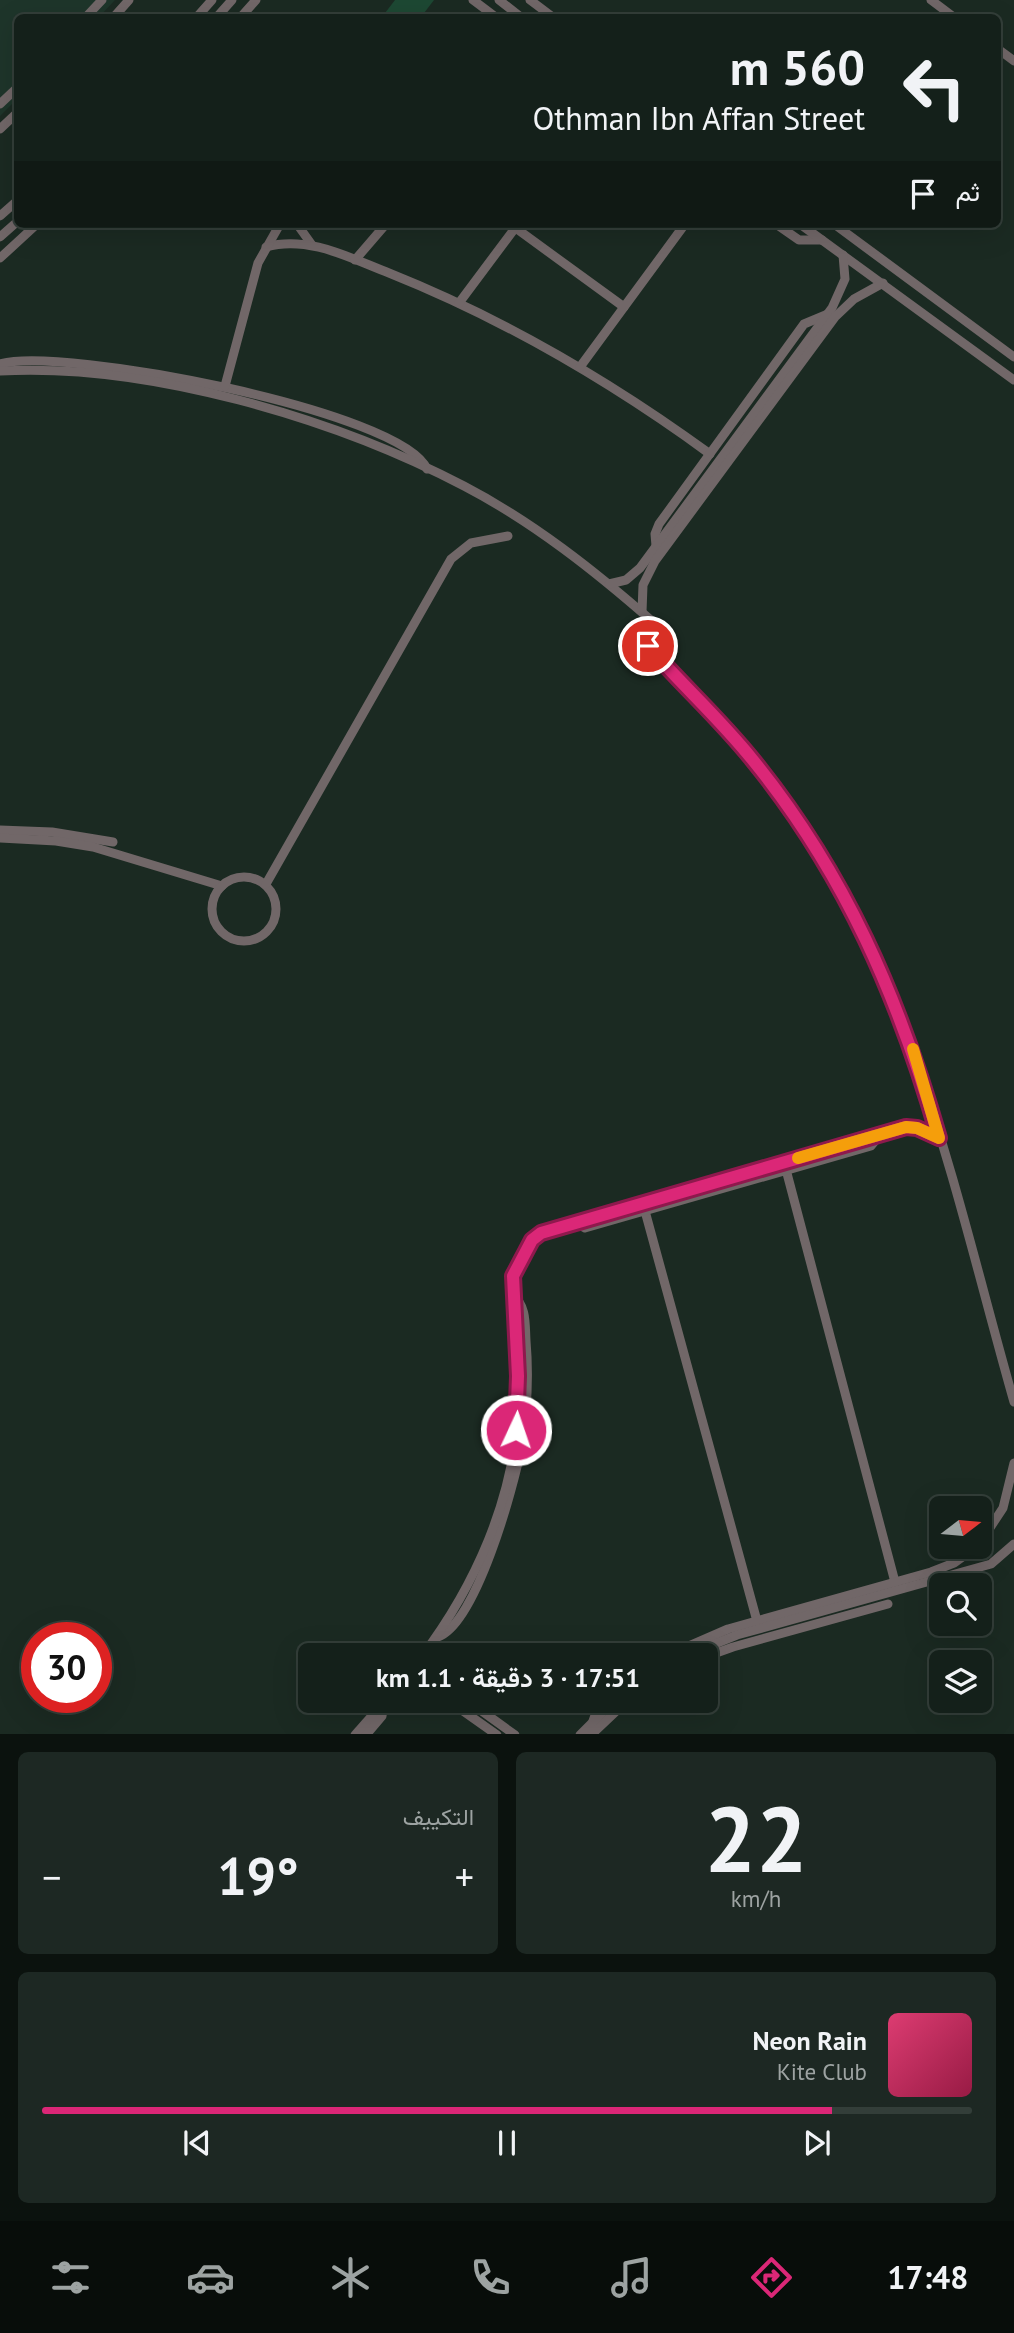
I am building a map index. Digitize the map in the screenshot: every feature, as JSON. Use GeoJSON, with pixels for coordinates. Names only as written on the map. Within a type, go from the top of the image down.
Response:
{"type":"FeatureCollection","features":[{"type":"Feature","properties":{"kind":"street"},"geometry":{"type":"LineString","coordinates":[[89,14],[102,0]]}},
{"type":"Feature","properties":{"kind":"street"},"geometry":{"type":"LineString","coordinates":[[117,14],[129,0]]}},
{"type":"Feature","properties":{"kind":"street"},"geometry":{"type":"LineString","coordinates":[[200,14],[212,0]]}},
{"type":"Feature","properties":{"kind":"street"},"geometry":{"type":"LineString","coordinates":[[220,14],[232,0]]}},
{"type":"Feature","properties":{"kind":"street"},"geometry":{"type":"LineString","coordinates":[[244,14],[256,0]]}},
{"type":"Feature","properties":{"kind":"street"},"geometry":{"type":"LineString","coordinates":[[473,0],[492,14]]}},
{"type":"Feature","properties":{"kind":"street"},"geometry":{"type":"LineString","coordinates":[[499,0],[517,14]]}},
{"type":"Feature","properties":{"kind":"street"},"geometry":{"type":"LineString","coordinates":[[530,0],[549,14]]}},
{"type":"Feature","properties":{"kind":"street"},"geometry":{"type":"LineString","coordinates":[[931,0],[950,14]]}},
{"type":"Feature","properties":{"kind":"street"},"geometry":{"type":"LineString","coordinates":[[0,104],[14,91]]}},
{"type":"Feature","properties":{"kind":"street"},"geometry":{"type":"LineString","coordinates":[[0,129],[14,116]]}},
{"type":"Feature","properties":{"kind":"street"},"geometry":{"type":"LineString","coordinates":[[0,216],[14,204]]}},
{"type":"Feature","properties":{"kind":"street"},"geometry":{"type":"LineString","coordinates":[[0,237],[14,225]]}},
{"type":"Feature","properties":{"kind":"street"},"geometry":{"type":"LineString","coordinates":[[0,258],[33,228]]}},
{"type":"Feature","properties":{"kind":"street"},"geometry":{"type":"LineString","coordinates":[[225,386],[253,280],[266,247],[278,228]]}},
{"type":"Feature","properties":{"kind":"street"},"geometry":{"type":"LineString","coordinates":[[299,228],[304,238],[313,246]]}},
{"type":"Feature","properties":{"kind":"street"},"geometry":{"type":"LineString","coordinates":[[355,260],[383,228]]}},
{"type":"Feature","properties":{"kind":"street"},"geometry":{"type":"LineString","coordinates":[[459,303],[511,228]]}},
{"type":"Feature","properties":{"kind":"street"},"geometry":{"type":"LineString","coordinates":[[515,228],[624,307]]}},
{"type":"Feature","properties":{"kind":"street"},"geometry":{"type":"LineString","coordinates":[[580,367],[682,228]]}},
{"type":"Feature","properties":{"kind":"street"},"geometry":{"type":"LineString","coordinates":[[782,228],[799,240],[822,240]]}},
{"type":"Feature","properties":{"kind":"street"},"geometry":{"type":"LineString","coordinates":[[806,228],[1014,380]]}},
{"type":"Feature","properties":{"kind":"street"},"geometry":{"type":"LineString","coordinates":[[839,228],[1014,357]]}},
{"type":"Feature","properties":{"kind":"street"},"geometry":{"type":"LineString","coordinates":[[266,247],[289,243],[313,246],[355,260],[459,303],[580,367],[710,454]]}},
{"type":"Feature","properties":{"kind":"street"},"geometry":{"type":"LineString","coordinates":[[609,584],[631,576],[656,546],[828,314],[844,286],[843,255]]}},
{"type":"Feature","properties":{"kind":"street"},"geometry":{"type":"LineString","coordinates":[[642,612],[643,585],[655,561],[835,317],[854,299],[883,283]]}},
{"type":"Feature","properties":{"kind":"street"},"geometry":{"type":"LineString","coordinates":[[656,546],[655,534],[659,524],[804,324],[828,314]]}},
{"type":"Feature","properties":{"kind":"street"},"geometry":{"type":"LineString","coordinates":[[0,364],[17,360],[83,363],[225,386],[320,414],[384,438],[412,450],[426,469]]}},
{"type":"Feature","properties":{"kind":"street"},"geometry":{"type":"LineString","coordinates":[[0,371],[75,373],[195,391],[313,422],[426,469],[502,508],[609,584],[653,622],[648,646],[753,761],[832,875],[894,1000],[911,1043],[1014,1402]]}},
{"type":"Feature","properties":{"kind":"street"},"geometry":{"type":"LineString","coordinates":[[266,884],[451,559],[471,543],[508,537]]}},
{"type":"Feature","properties":{"kind":"street"},"geometry":{"type":"LineString","coordinates":[[0,830],[52,832],[113,842]]}},
{"type":"Feature","properties":{"kind":"street"},"geometry":{"type":"LineString","coordinates":[[0,838],[56,841],[93,847],[222,886]]}},
{"type":"Feature","properties":{"kind":"street"},"geometry":{"type":"LineString","coordinates":[[249,876],[266,884],[271,892],[275,914],[271,928],[259,937],[237,942],[219,930],[214,920],[214,901],[222,886],[239,877],[249,876]]}},
{"type":"Feature","properties":{"kind":"street"},"geometry":{"type":"LineString","coordinates":[[432,1643],[477,1566],[494,1525],[511,1465],[519,1394],[513,1296],[515,1269],[532,1240],[545,1230],[572,1221],[871,1146],[880,1135],[912,1127],[939,1138]]}},
{"type":"Feature","properties":{"kind":"street"},"geometry":{"type":"LineString","coordinates":[[572,1221],[585,1228],[785,1166]]}},
{"type":"Feature","properties":{"kind":"street"},"geometry":{"type":"LineString","coordinates":[[785,1166],[895,1583]]}},
{"type":"Feature","properties":{"kind":"street"},"geometry":{"type":"LineString","coordinates":[[645,1211],[757,1621]]}},
{"type":"Feature","properties":{"kind":"street"},"geometry":{"type":"LineString","coordinates":[[992,1525],[1003,1508],[1014,1463]]}},
{"type":"Feature","properties":{"kind":"street"},"geometry":{"type":"LineString","coordinates":[[947,1573],[991,1564],[1014,1544]]}},
{"type":"Feature","properties":{"kind":"street"},"geometry":{"type":"LineString","coordinates":[[937,1573],[960,1559]]}},
{"type":"Feature","properties":{"kind":"street"},"geometry":{"type":"LineString","coordinates":[[692,1643],[757,1621],[895,1583],[929,1577]]}},
{"type":"Feature","properties":{"kind":"street"},"geometry":{"type":"LineString","coordinates":[[718,1650],[929,1577]]}},
{"type":"Feature","properties":{"kind":"street"},"geometry":{"type":"LineString","coordinates":[[718,1650],[888,1604]]}},
{"type":"Feature","properties":{"kind":"street"},"geometry":{"type":"LineString","coordinates":[[355,1734],[374,1713]]}},
{"type":"Feature","properties":{"kind":"street"},"geometry":{"type":"LineString","coordinates":[[366,1734],[382,1713]]}},
{"type":"Feature","properties":{"kind":"street"},"geometry":{"type":"LineString","coordinates":[[466,1713],[496,1734]]}},
{"type":"Feature","properties":{"kind":"street"},"geometry":{"type":"LineString","coordinates":[[485,1713],[515,1734]]}},
{"type":"Feature","properties":{"kind":"street"},"geometry":{"type":"LineString","coordinates":[[593,1721],[596,1713]]}},
{"type":"Feature","properties":{"kind":"street"},"geometry":{"type":"LineString","coordinates":[[580,1734],[601,1713]]}},
{"type":"Feature","properties":{"kind":"street"},"geometry":{"type":"LineString","coordinates":[[591,1734],[613,1713]]}},
{"type":"Feature","properties":{"kind":"shaded area"},"geometry":{"type":"Polygon","coordinates":[[[0,0],[115,0],[102,14],[14,14],[14,102],[0,116],[0,0]]]}},
{"type":"Feature","properties":{"kind":"green space"},"geometry":{"type":"Polygon","coordinates":[[[395,0],[434,0],[423,14],[384,14],[395,0]]]}},
{"type":"Feature","properties":{"kind":"slow traffic"},"geometry":{"type":"LineString","coordinates":[[798,1158],[906,1127],[917,1128],[939,1138],[913,1049]]}},
{"type":"Feature","properties":{"kind":"route"},"geometry":{"type":"LineString","coordinates":[[516,1430],[518,1376],[512,1282],[517,1265],[532,1240],[541,1233],[551,1227],[906,1127],[917,1128],[939,1138],[911,1043],[894,1000],[876,957],[832,875],[782,797],[724,725],[648,646]]}}]}
